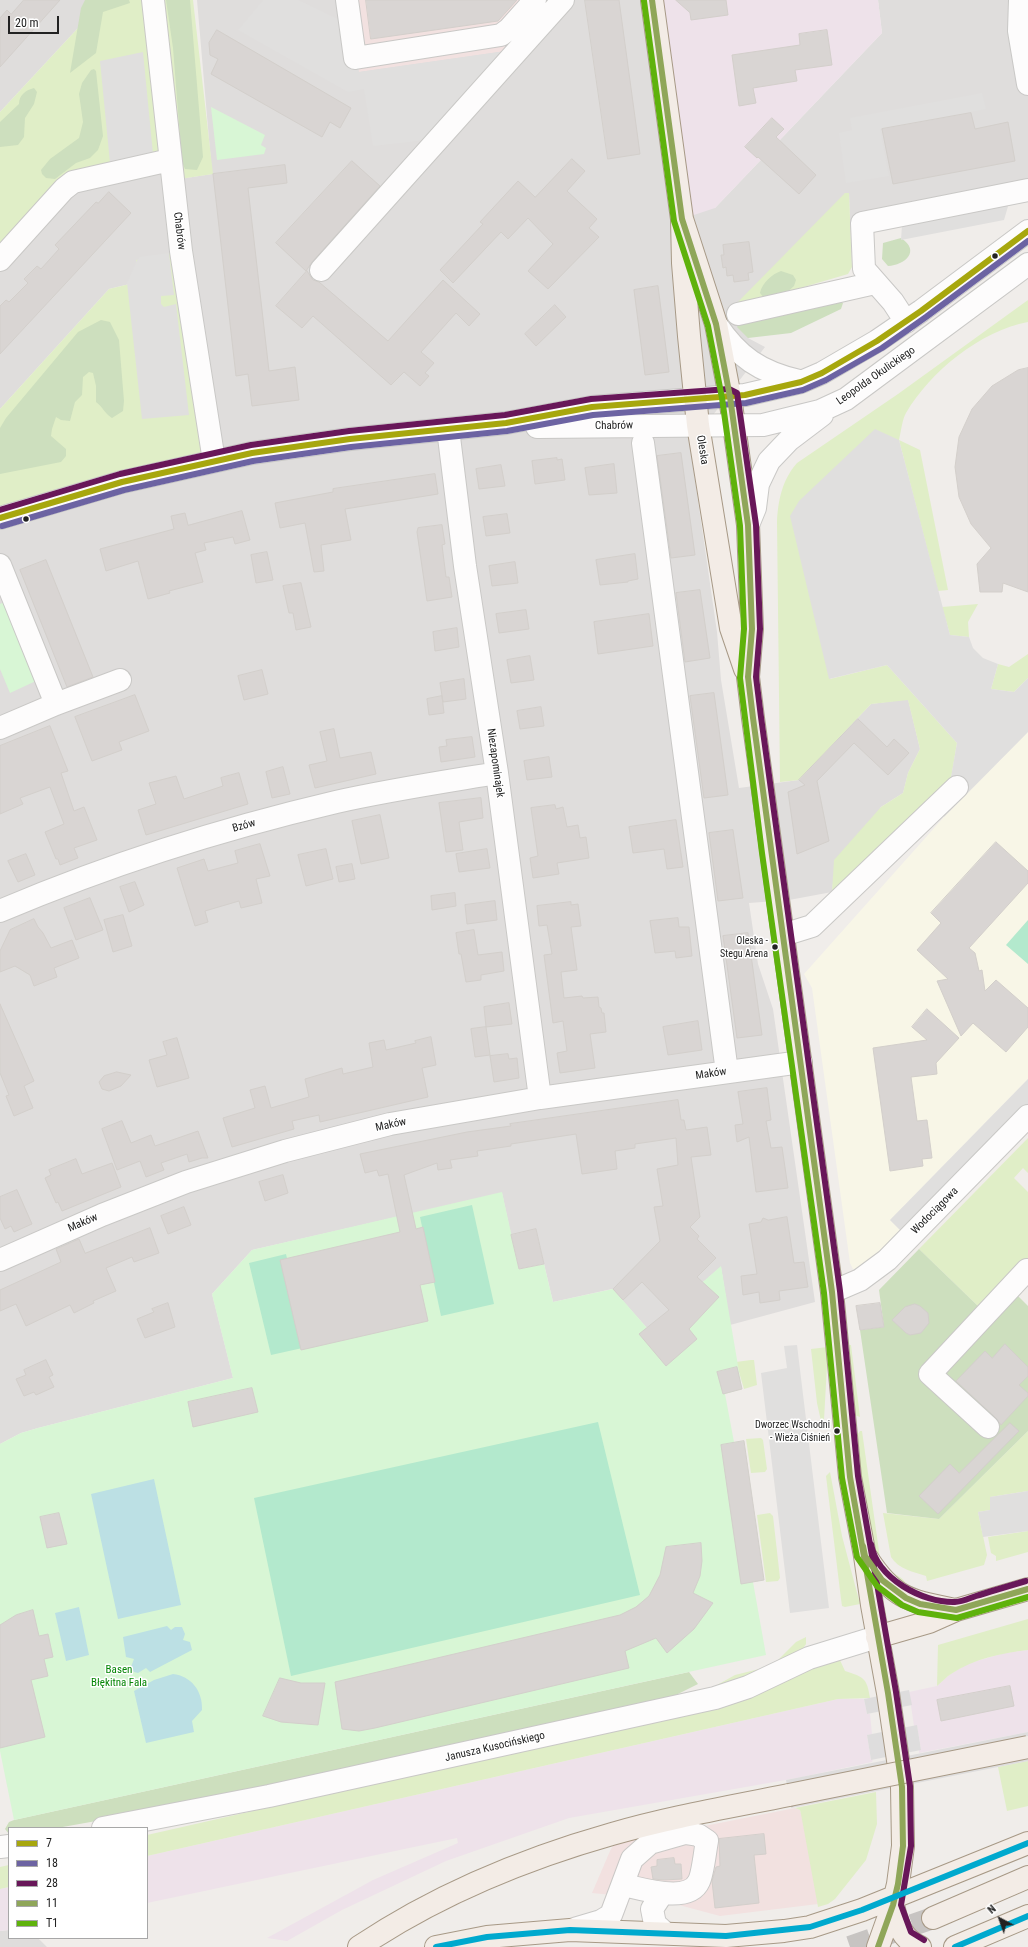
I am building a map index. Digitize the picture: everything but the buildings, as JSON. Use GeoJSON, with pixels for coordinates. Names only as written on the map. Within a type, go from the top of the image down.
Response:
{"type":"FeatureCollection","features":[{"type":"Feature","properties":{"kind":"main road","name":"Oleska"},"geometry":{"type":"LineString","coordinates":[[652,0],[682,219],[684,270],[698,425],[731,628],[748,677],[832,1292],[849,1469],[866,1556],[877,1637],[902,1787],[903,1846],[894,1901]]}},
{"type":"Feature","properties":{"kind":"main road","name":"Oleska"},"geometry":{"type":"LineString","coordinates":[[682,219],[716,324],[730,397],[748,525],[752,629],[748,677]]}},
{"type":"Feature","properties":{"kind":"main road"},"geometry":{"type":"LineString","coordinates":[[866,1556],[882,1580],[906,1598],[920,1604],[956,1610]]}},
{"type":"Feature","properties":{"kind":"main road"},"geometry":{"type":"LineString","coordinates":[[877,1637],[929,1622],[956,1610],[1028,1589]]}},
{"type":"Feature","properties":{"kind":"main road"},"geometry":{"type":"LineString","coordinates":[[359,1947],[450,1896],[511,1868],[612,1834],[658,1822],[1028,1747]]}},
{"type":"Feature","properties":{"kind":"main road"},"geometry":{"type":"LineString","coordinates":[[436,1947],[487,1937],[570,1930],[726,1936],[784,1931],[810,1927],[894,1901],[1028,1843]]}},
{"type":"Feature","properties":{"kind":"main road"},"geometry":{"type":"LineString","coordinates":[[933,1918],[1028,1877]]}},
{"type":"Feature","properties":{"kind":"main road"},"geometry":{"type":"LineString","coordinates":[[878,1947],[894,1901]]}},
{"type":"Feature","properties":{"kind":"main road"},"geometry":{"type":"LineString","coordinates":[[894,1901],[900,1929],[905,1938],[920,1947]]}},
{"type":"Feature","properties":{"kind":"main road"},"geometry":{"type":"LineString","coordinates":[[955,1947],[1028,1916]]}},
{"type":"Feature","properties":{"kind":"street","name":"Chabrów"},"geometry":{"type":"LineString","coordinates":[[153,0],[182,258],[214,461]]}},
{"type":"Feature","properties":{"kind":"street"},"geometry":{"type":"LineString","coordinates":[[346,0],[355,58],[501,35],[509,29],[535,0]]}},
{"type":"Feature","properties":{"kind":"street"},"geometry":{"type":"LineString","coordinates":[[321,270],[563,0]]}},
{"type":"Feature","properties":{"kind":"street"},"geometry":{"type":"LineString","coordinates":[[1020,0],[1019,31],[1028,84]]}},
{"type":"Feature","properties":{"kind":"street"},"geometry":{"type":"LineString","coordinates":[[0,260],[64,189],[73,182],[170,160]]}},
{"type":"Feature","properties":{"kind":"street"},"geometry":{"type":"LineString","coordinates":[[906,322],[893,302],[864,269],[862,223],[1028,190]]}},
{"type":"Feature","properties":{"kind":"street"},"geometry":{"type":"LineString","coordinates":[[696,399],[745,395],[801,382],[822,373],[849,359],[906,322],[1028,231]]}},
{"type":"Feature","properties":{"kind":"street","name":"Leopolda Okulickiego"},"geometry":{"type":"LineString","coordinates":[[698,425],[763,425],[820,412],[833,407],[1028,264]]}},
{"type":"Feature","properties":{"kind":"street"},"geometry":{"type":"LineString","coordinates":[[738,314],[875,283]]}},
{"type":"Feature","properties":{"kind":"street"},"geometry":{"type":"LineString","coordinates":[[716,324],[732,346],[754,364],[780,377],[801,382]]}},
{"type":"Feature","properties":{"kind":"street","name":"Chabrów"},"geometry":{"type":"LineString","coordinates":[[0,518],[122,482],[214,461],[350,439],[506,423],[592,407],[696,399]]}},
{"type":"Feature","properties":{"kind":"street"},"geometry":{"type":"LineString","coordinates":[[748,525],[755,508],[758,484],[771,458],[789,440],[833,407]]}},
{"type":"Feature","properties":{"kind":"street","name":"Chabrów"},"geometry":{"type":"LineString","coordinates":[[506,423],[541,427],[698,425]]}},
{"type":"Feature","properties":{"kind":"street","name":"Niezapominajek"},"geometry":{"type":"LineString","coordinates":[[448,429],[465,566],[497,773],[540,1098]]}},
{"type":"Feature","properties":{"kind":"street"},"geometry":{"type":"LineString","coordinates":[[643,443],[727,1072]]}},
{"type":"Feature","properties":{"kind":"street"},"geometry":{"type":"LineString","coordinates":[[0,565],[56,704]]}},
{"type":"Feature","properties":{"kind":"street"},"geometry":{"type":"LineString","coordinates":[[0,728],[56,704],[120,680]]}},
{"type":"Feature","properties":{"kind":"street","name":"Bzów"},"geometry":{"type":"LineString","coordinates":[[0,911],[129,862],[243,826],[345,801],[497,773]]}},
{"type":"Feature","properties":{"kind":"street"},"geometry":{"type":"LineString","coordinates":[[783,934],[812,926],[957,787]]}},
{"type":"Feature","properties":{"kind":"street","name":"Maków"},"geometry":{"type":"LineString","coordinates":[[0,1260],[145,1197],[186,1182],[285,1151],[390,1124],[540,1098],[801,1062]]}},
{"type":"Feature","properties":{"kind":"street","name":"Wodociągowa"},"geometry":{"type":"LineString","coordinates":[[832,1292],[860,1280],[887,1260],[1028,1116]]}},
{"type":"Feature","properties":{"kind":"street"},"geometry":{"type":"LineString","coordinates":[[988,1427],[930,1374],[1028,1270]]}},
{"type":"Feature","properties":{"kind":"street","name":"Janusza Kusocińskiego"},"geometry":{"type":"LineString","coordinates":[[108,1827],[276,1795],[715,1698],[748,1687],[809,1658],[877,1637]]}},
{"type":"Feature","properties":{"kind":"street"},"geometry":{"type":"LineString","coordinates":[[570,1930],[601,1921],[611,1915],[624,1885],[632,1859],[650,1843],[685,1833],[698,1835],[706,1841],[699,1881],[688,1891],[662,1894],[624,1885]]}},
{"type":"Feature","properties":{"kind":"street"},"geometry":{"type":"LineString","coordinates":[[662,1894],[652,1909],[656,1924],[665,1933]]}},
{"type":"Feature","properties":{"kind":"shaded area"},"geometry":{"type":"Polygon","coordinates":[[[0,0],[104,0],[0,112],[0,0]]]}},
{"type":"Feature","properties":{"kind":"shaded area"},"geometry":{"type":"Polygon","coordinates":[[[197,0],[347,0],[359,72],[552,0],[652,0],[715,208],[882,33],[878,0],[1028,0],[1028,190],[897,217],[850,223],[849,193],[748,338],[765,347],[690,445],[717,632],[721,680],[739,788],[799,780],[871,704],[908,699],[920,749],[908,773],[903,793],[881,807],[833,883],[832,892],[789,900],[749,903],[758,964],[773,1009],[815,1302],[730,1325],[721,1267],[672,1309],[647,1328],[612,1289],[553,1302],[536,1230],[511,1235],[502,1193],[252,1250],[212,1294],[233,1378],[38,1428],[21,1433],[0,1444],[0,518],[138,282],[109,289],[0,409],[0,260],[64,189],[170,160],[173,180],[212,174],[197,0]]]}},
{"type":"Feature","properties":{"kind":"shaded area"},"geometry":{"type":"Polygon","coordinates":[[[263,0],[298,0],[346,23],[359,72],[506,51],[426,140],[373,146],[364,89],[348,92],[238,30],[263,0]]]}},
{"type":"Feature","properties":{"kind":"shaded area"},"geometry":{"type":"Polygon","coordinates":[[[347,0],[552,0],[506,51],[359,72],[347,0]]]}},
{"type":"Feature","properties":{"kind":"shaded area"},"geometry":{"type":"Polygon","coordinates":[[[652,0],[878,0],[882,33],[715,208],[682,219],[652,0]]]}},
{"type":"Feature","properties":{"kind":"shaded area"},"geometry":{"type":"Polygon","coordinates":[[[143,52],[154,164],[111,173],[100,61],[143,52]]]}},
{"type":"Feature","properties":{"kind":"shaded area"},"geometry":{"type":"Polygon","coordinates":[[[982,93],[986,109],[880,129],[889,176],[846,183],[839,133],[852,130],[850,118],[982,93]]]}},
{"type":"Feature","properties":{"kind":"shaded area"},"geometry":{"type":"Polygon","coordinates":[[[1009,203],[1004,220],[901,240],[902,225],[1009,203]]]}},
{"type":"Feature","properties":{"kind":"shaded area"},"geometry":{"type":"Polygon","coordinates":[[[169,253],[174,295],[161,296],[161,304],[164,307],[176,304],[189,415],[142,419],[127,283],[137,260],[140,257],[169,253]]]}},
{"type":"Feature","properties":{"kind":"shaded area"},"geometry":{"type":"Polygon","coordinates":[[[875,429],[899,440],[950,635],[969,637],[973,648],[983,658],[998,664],[991,689],[1014,692],[1028,678],[1028,732],[944,817],[957,743],[887,665],[829,679],[790,516],[799,501],[875,429]]]}},
{"type":"Feature","properties":{"kind":"shaded area"},"geometry":{"type":"Polygon","coordinates":[[[1028,732],[1028,1079],[890,1220],[903,1233],[860,1268],[853,1269],[850,1263],[812,988],[804,974],[944,817],[1028,732]]]}},
{"type":"Feature","properties":{"kind":"shaded area"},"geometry":{"type":"Polygon","coordinates":[[[1028,1079],[1028,1116],[908,1238],[890,1220],[1028,1079]]]}},
{"type":"Feature","properties":{"kind":"shaded area"},"geometry":{"type":"Polygon","coordinates":[[[797,1345],[829,1608],[790,1613],[761,1373],[787,1368],[784,1346],[797,1345]]]}},
{"type":"Feature","properties":{"kind":"shaded area"},"geometry":{"type":"Polygon","coordinates":[[[1028,1491],[1028,1531],[983,1537],[978,1512],[990,1510],[990,1497],[1028,1491]]]}},
{"type":"Feature","properties":{"kind":"shaded area"},"geometry":{"type":"Polygon","coordinates":[[[1028,1650],[1028,1732],[919,1753],[919,1750],[921,1750],[917,1726],[914,1726],[909,1692],[937,1686],[949,1675],[967,1664],[1004,1653],[1028,1650]]]}},
{"type":"Feature","properties":{"kind":"shaded area"},"geometry":{"type":"Polygon","coordinates":[[[838,1699],[864,1699],[867,1714],[870,1714],[872,1734],[867,1735],[871,1760],[873,1759],[872,1762],[797,1778],[569,1818],[446,1861],[342,1910],[287,1941],[267,1938],[373,1880],[458,1843],[457,1838],[148,1903],[148,1856],[838,1699]]]}},
{"type":"Feature","properties":{"kind":"shaded area"},"geometry":{"type":"Polygon","coordinates":[[[795,1808],[800,1810],[806,1827],[818,1904],[720,1916],[679,1905],[642,1898],[592,1893],[614,1844],[795,1808]]]}},
{"type":"Feature","properties":{"kind":"shaded area"},"geometry":{"type":"Polygon","coordinates":[[[8,1887],[8,1930],[0,1931],[0,1889],[8,1887]]]}},
{"type":"Feature","properties":{"kind":"shaded area"},"geometry":{"type":"Polygon","coordinates":[[[8,1930],[8,1939],[39,1939],[47,1947],[0,1947],[0,1931],[8,1930]]]}},
{"type":"Feature","properties":{"kind":"green space"},"geometry":{"type":"Polygon","coordinates":[[[85,0],[129,0],[130,3],[103,12],[96,53],[70,73],[81,8],[85,0]]]}},
{"type":"Feature","properties":{"kind":"green space"},"geometry":{"type":"Polygon","coordinates":[[[104,0],[193,0],[213,174],[173,180],[170,161],[82,180],[0,260],[0,112],[104,0]]]}},
{"type":"Feature","properties":{"kind":"green space"},"geometry":{"type":"Polygon","coordinates":[[[166,0],[190,0],[203,157],[197,170],[185,169],[182,162],[173,48],[166,0]]]}},
{"type":"Feature","properties":{"kind":"green space"},"geometry":{"type":"Polygon","coordinates":[[[94,69],[96,71],[103,136],[98,150],[90,158],[76,163],[55,179],[46,178],[42,174],[41,170],[50,159],[79,138],[83,122],[79,94],[82,83],[91,70],[94,69]]]}},
{"type":"Feature","properties":{"kind":"green space"},"geometry":{"type":"Polygon","coordinates":[[[34,88],[37,92],[34,104],[25,118],[24,137],[18,145],[0,147],[0,122],[19,104],[20,98],[24,93],[34,88]]]}},
{"type":"Feature","properties":{"kind":"green space"},"geometry":{"type":"Polygon","coordinates":[[[211,107],[265,135],[261,145],[266,148],[264,154],[217,160],[211,107]]]}},
{"type":"Feature","properties":{"kind":"green space"},"geometry":{"type":"Polygon","coordinates":[[[845,193],[849,193],[852,267],[848,274],[732,308],[845,193]]]}},
{"type":"Feature","properties":{"kind":"green space"},"geometry":{"type":"Polygon","coordinates":[[[901,238],[907,243],[910,248],[910,252],[905,260],[888,266],[882,259],[883,243],[901,238]]]}},
{"type":"Feature","properties":{"kind":"green space"},"geometry":{"type":"Polygon","coordinates":[[[181,251],[214,461],[0,518],[0,409],[109,289],[138,282],[136,260],[181,251]]]}},
{"type":"Feature","properties":{"kind":"green space"},"geometry":{"type":"Polygon","coordinates":[[[781,271],[793,275],[796,280],[794,286],[784,295],[764,298],[760,293],[765,282],[774,274],[781,271]]]}},
{"type":"Feature","properties":{"kind":"green space"},"geometry":{"type":"Polygon","coordinates":[[[1028,300],[1028,322],[992,334],[975,344],[942,369],[928,383],[906,413],[830,679],[887,665],[957,743],[948,796],[832,892],[834,860],[881,807],[903,793],[908,773],[920,749],[908,700],[871,704],[799,780],[780,782],[777,522],[778,506],[784,484],[797,463],[898,394],[1028,300]]]}},
{"type":"Feature","properties":{"kind":"green space"},"geometry":{"type":"Polygon","coordinates":[[[839,301],[843,303],[841,309],[791,333],[748,338],[737,327],[741,321],[839,301]]]}},
{"type":"Feature","properties":{"kind":"green space"},"geometry":{"type":"Polygon","coordinates":[[[101,320],[110,322],[119,340],[124,401],[123,411],[112,418],[96,402],[96,386],[93,373],[89,372],[83,377],[82,395],[75,402],[70,421],[61,420],[56,417],[52,429],[51,436],[66,449],[66,456],[61,462],[0,474],[0,428],[6,418],[78,332],[101,320]]]}},
{"type":"Feature","properties":{"kind":"green space"},"geometry":{"type":"Polygon","coordinates":[[[899,440],[920,450],[948,590],[938,591],[899,440]]]}},
{"type":"Feature","properties":{"kind":"green space"},"geometry":{"type":"Polygon","coordinates":[[[4,602],[38,680],[10,693],[0,669],[0,604],[4,602]]]}},
{"type":"Feature","properties":{"kind":"green space"},"geometry":{"type":"Polygon","coordinates":[[[978,604],[968,622],[969,637],[950,635],[942,607],[978,604]]]}},
{"type":"Feature","properties":{"kind":"green space"},"geometry":{"type":"Polygon","coordinates":[[[1028,654],[1028,678],[1014,692],[991,689],[998,664],[1009,667],[1028,654]]]}},
{"type":"Feature","properties":{"kind":"green space"},"geometry":{"type":"Polygon","coordinates":[[[1028,920],[1028,964],[1006,945],[1028,920]]]}},
{"type":"Feature","properties":{"kind":"green space"},"geometry":{"type":"Polygon","coordinates":[[[1028,1138],[1028,1173],[1023,1168],[1014,1178],[1028,1192],[1028,1258],[979,1307],[919,1249],[1028,1138]]]}},
{"type":"Feature","properties":{"kind":"green space","name":"Basen Błękitna Fala"},"geometry":{"type":"Polygon","coordinates":[[[502,1192],[519,1269],[544,1264],[553,1302],[613,1289],[647,1328],[672,1309],[721,1266],[742,1389],[725,1394],[734,1442],[744,1441],[764,1580],[753,1582],[766,1655],[14,1820],[0,1751],[0,1444],[21,1433],[38,1428],[233,1378],[212,1294],[252,1250],[502,1192]]]}},
{"type":"Feature","properties":{"kind":"green space"},"geometry":{"type":"Polygon","coordinates":[[[472,1205],[494,1304],[441,1316],[420,1217],[472,1205]]]}},
{"type":"Feature","properties":{"kind":"green space"},"geometry":{"type":"Polygon","coordinates":[[[919,1249],[979,1307],[1004,1282],[1028,1306],[1028,1431],[939,1519],[887,1513],[860,1330],[884,1327],[879,1290],[919,1249]]]}},
{"type":"Feature","properties":{"kind":"green space"},"geometry":{"type":"Polygon","coordinates":[[[286,1254],[307,1347],[271,1355],[249,1263],[286,1254]]]}},
{"type":"Feature","properties":{"kind":"green space"},"geometry":{"type":"Polygon","coordinates":[[[846,1345],[851,1345],[860,1417],[852,1414],[846,1345]]]}},
{"type":"Feature","properties":{"kind":"green space"},"geometry":{"type":"Polygon","coordinates":[[[828,1347],[824,1420],[821,1421],[817,1403],[811,1349],[828,1347]]]}},
{"type":"Feature","properties":{"kind":"green space"},"geometry":{"type":"Polygon","coordinates":[[[754,1360],[757,1385],[744,1389],[736,1362],[754,1360]]]}},
{"type":"Feature","properties":{"kind":"green space"},"geometry":{"type":"Polygon","coordinates":[[[598,1422],[640,1595],[291,1676],[254,1498],[598,1422]]]}},
{"type":"Feature","properties":{"kind":"green space"},"geometry":{"type":"Polygon","coordinates":[[[860,1431],[862,1431],[880,1558],[886,1568],[899,1576],[905,1582],[902,1589],[885,1573],[877,1558],[872,1542],[859,1478],[854,1440],[860,1431]]]}},
{"type":"Feature","properties":{"kind":"green space"},"geometry":{"type":"Polygon","coordinates":[[[1028,1431],[1028,1491],[990,1497],[990,1510],[978,1512],[987,1555],[984,1565],[927,1581],[926,1576],[907,1570],[894,1561],[891,1557],[883,1513],[939,1519],[1028,1431]]]}},
{"type":"Feature","properties":{"kind":"green space"},"geometry":{"type":"Polygon","coordinates":[[[761,1438],[763,1440],[767,1469],[765,1472],[751,1473],[746,1439],[761,1438]]]}},
{"type":"Feature","properties":{"kind":"green space"},"geometry":{"type":"Polygon","coordinates":[[[830,1472],[842,1536],[860,1604],[845,1607],[842,1606],[826,1476],[830,1472]]]}},
{"type":"Feature","properties":{"kind":"green space"},"geometry":{"type":"Polygon","coordinates":[[[770,1513],[773,1516],[780,1578],[778,1581],[766,1582],[757,1515],[770,1513]]]}},
{"type":"Feature","properties":{"kind":"green space"},"geometry":{"type":"Polygon","coordinates":[[[1028,1531],[1028,1552],[996,1561],[996,1556],[991,1553],[988,1537],[1028,1531]]]}},
{"type":"Feature","properties":{"kind":"green space"},"geometry":{"type":"Polygon","coordinates":[[[1028,1619],[1028,1650],[998,1655],[969,1664],[951,1674],[937,1686],[938,1645],[1028,1619]]]}},
{"type":"Feature","properties":{"kind":"green space"},"geometry":{"type":"Polygon","coordinates":[[[806,1637],[806,1644],[802,1650],[748,1676],[708,1690],[735,1675],[759,1669],[777,1661],[796,1642],[806,1637]]]}},
{"type":"Feature","properties":{"kind":"green space"},"geometry":{"type":"Polygon","coordinates":[[[839,1658],[845,1671],[860,1677],[866,1682],[870,1698],[838,1699],[148,1856],[148,1835],[583,1736],[781,1681],[839,1658]]]}},
{"type":"Feature","properties":{"kind":"green space"},"geometry":{"type":"Polygon","coordinates":[[[689,1672],[698,1684],[674,1696],[548,1727],[113,1818],[63,1827],[8,1827],[8,1833],[5,1829],[9,1822],[689,1672]]]}},
{"type":"Feature","properties":{"kind":"green space"},"geometry":{"type":"Polygon","coordinates":[[[1028,1761],[1028,1806],[1007,1811],[998,1767],[1028,1761]]]}},
{"type":"Feature","properties":{"kind":"green space"},"geometry":{"type":"Polygon","coordinates":[[[876,1792],[877,1824],[866,1860],[835,1899],[828,1904],[818,1907],[801,1814],[800,1810],[795,1808],[876,1792]]]}},
{"type":"Feature","properties":{"kind":"green space"},"geometry":{"type":"Polygon","coordinates":[[[8,1865],[8,1887],[0,1889],[0,1867],[8,1865]]]}},
{"type":"Feature","properties":{"kind":"water"},"geometry":{"type":"Polygon","coordinates":[[[154,1479],[181,1605],[118,1619],[91,1494],[154,1479]]]}},
{"type":"Feature","properties":{"kind":"water"},"geometry":{"type":"Polygon","coordinates":[[[79,1607],[89,1655],[66,1661],[55,1613],[79,1607]]]}},
{"type":"Feature","properties":{"kind":"water"},"geometry":{"type":"Polygon","coordinates":[[[167,1626],[171,1630],[175,1627],[182,1627],[185,1634],[183,1640],[190,1642],[192,1650],[150,1672],[146,1668],[138,1673],[134,1672],[131,1667],[134,1659],[126,1657],[123,1637],[167,1626]]]}},
{"type":"Feature","properties":{"kind":"water"},"geometry":{"type":"Polygon","coordinates":[[[173,1674],[179,1675],[190,1681],[198,1691],[202,1703],[202,1710],[192,1721],[194,1732],[146,1743],[134,1691],[154,1680],[173,1674]]]}},
{"type":"Feature","properties":{"kind":"pier"},"geometry":{"type":"Polygon","coordinates":[[[909,1690],[912,1705],[867,1714],[864,1699],[909,1690]]]}},
{"type":"Feature","properties":{"kind":"pier"},"geometry":{"type":"Polygon","coordinates":[[[917,1725],[921,1750],[871,1760],[867,1735],[917,1725]]]}},
{"type":"Feature","properties":{"kind":"pier"},"geometry":{"type":"Polygon","coordinates":[[[1028,1732],[1028,1761],[791,1808],[786,1780],[1028,1732]]]}},
{"type":"Feature","properties":{"kind":"tunnel"},"geometry":{"type":"LineString","coordinates":[[850,1947],[933,1918]]}},
{"type":"Feature","properties":{"kind":"transit line","name":"11"},"geometry":{"type":"LineString","coordinates":[[652,0],[682,219],[716,324],[730,397],[748,525],[752,629],[748,677],[753,718],[832,1292],[850,1477],[888,1693],[902,1787],[903,1846],[898,1884],[893,1905],[878,1947]]}},
{"type":"Feature","properties":{"kind":"transit line","name":"T1"},"geometry":{"type":"LineString","coordinates":[[644,1],[674,221],[708,326],[722,398],[740,526],[744,629],[740,678],[762,853],[824,1293],[842,1478],[857,1557],[877,1586],[902,1605],[918,1612],[957,1618],[1028,1597]]}},
{"type":"Feature","properties":{"kind":"transit line","name":"7"},"geometry":{"type":"LineString","coordinates":[[0,518],[122,482],[252,453],[350,439],[506,423],[592,407],[745,395],[801,382],[822,373],[877,341],[921,311],[1028,231]]}},
{"type":"Feature","properties":{"kind":"transit line","name":"18"},"geometry":{"type":"LineString","coordinates":[[2,526],[124,490],[253,461],[351,447],[507,431],[593,415],[746,403],[803,390],[826,380],[882,348],[1028,241]]}},
{"type":"Feature","properties":{"kind":"transit line","name":"28"},"geometry":{"type":"LineString","coordinates":[[0,510],[120,474],[251,445],[349,431],[505,415],[591,399],[729,389],[737,393],[756,525],[760,629],[756,677],[840,1291],[858,1476],[896,1692],[910,1786],[911,1846],[901,1905],[911,1932],[924,1940]]}},
{"type":"Feature","properties":{"kind":"transit line","name":"28"},"geometry":{"type":"LineString","coordinates":[[871,1544],[875,1556],[882,1568],[892,1578],[903,1586],[929,1598],[958,1602],[1026,1581]]}},
{"type":"Feature","properties":{"kind":"transit line","name":"11"},"geometry":{"type":"LineString","coordinates":[[863,1546],[865,1556],[882,1580],[906,1598],[920,1604],[956,1610],[1028,1589]]}},
{"type":"Feature","properties":{"kind":"transit line"},"geometry":{"type":"LineString","coordinates":[[436,1947],[487,1937],[570,1930],[726,1936],[810,1927],[862,1910],[1028,1843]]}},
{"type":"Feature","properties":{"kind":"transit line"},"geometry":{"type":"LineString","coordinates":[[955,1947],[1028,1916]]}},
{"type":"Feature","properties":{"kind":"place","name":"Oleska - Stegu Arena"},"geometry":{"type":"Point","coordinates":[775,947]}},
{"type":"Feature","properties":{"kind":"place","name":"Dworzec Wschodni - Wieża Ciśnień"},"geometry":{"type":"Point","coordinates":[837,1431]}}]}
